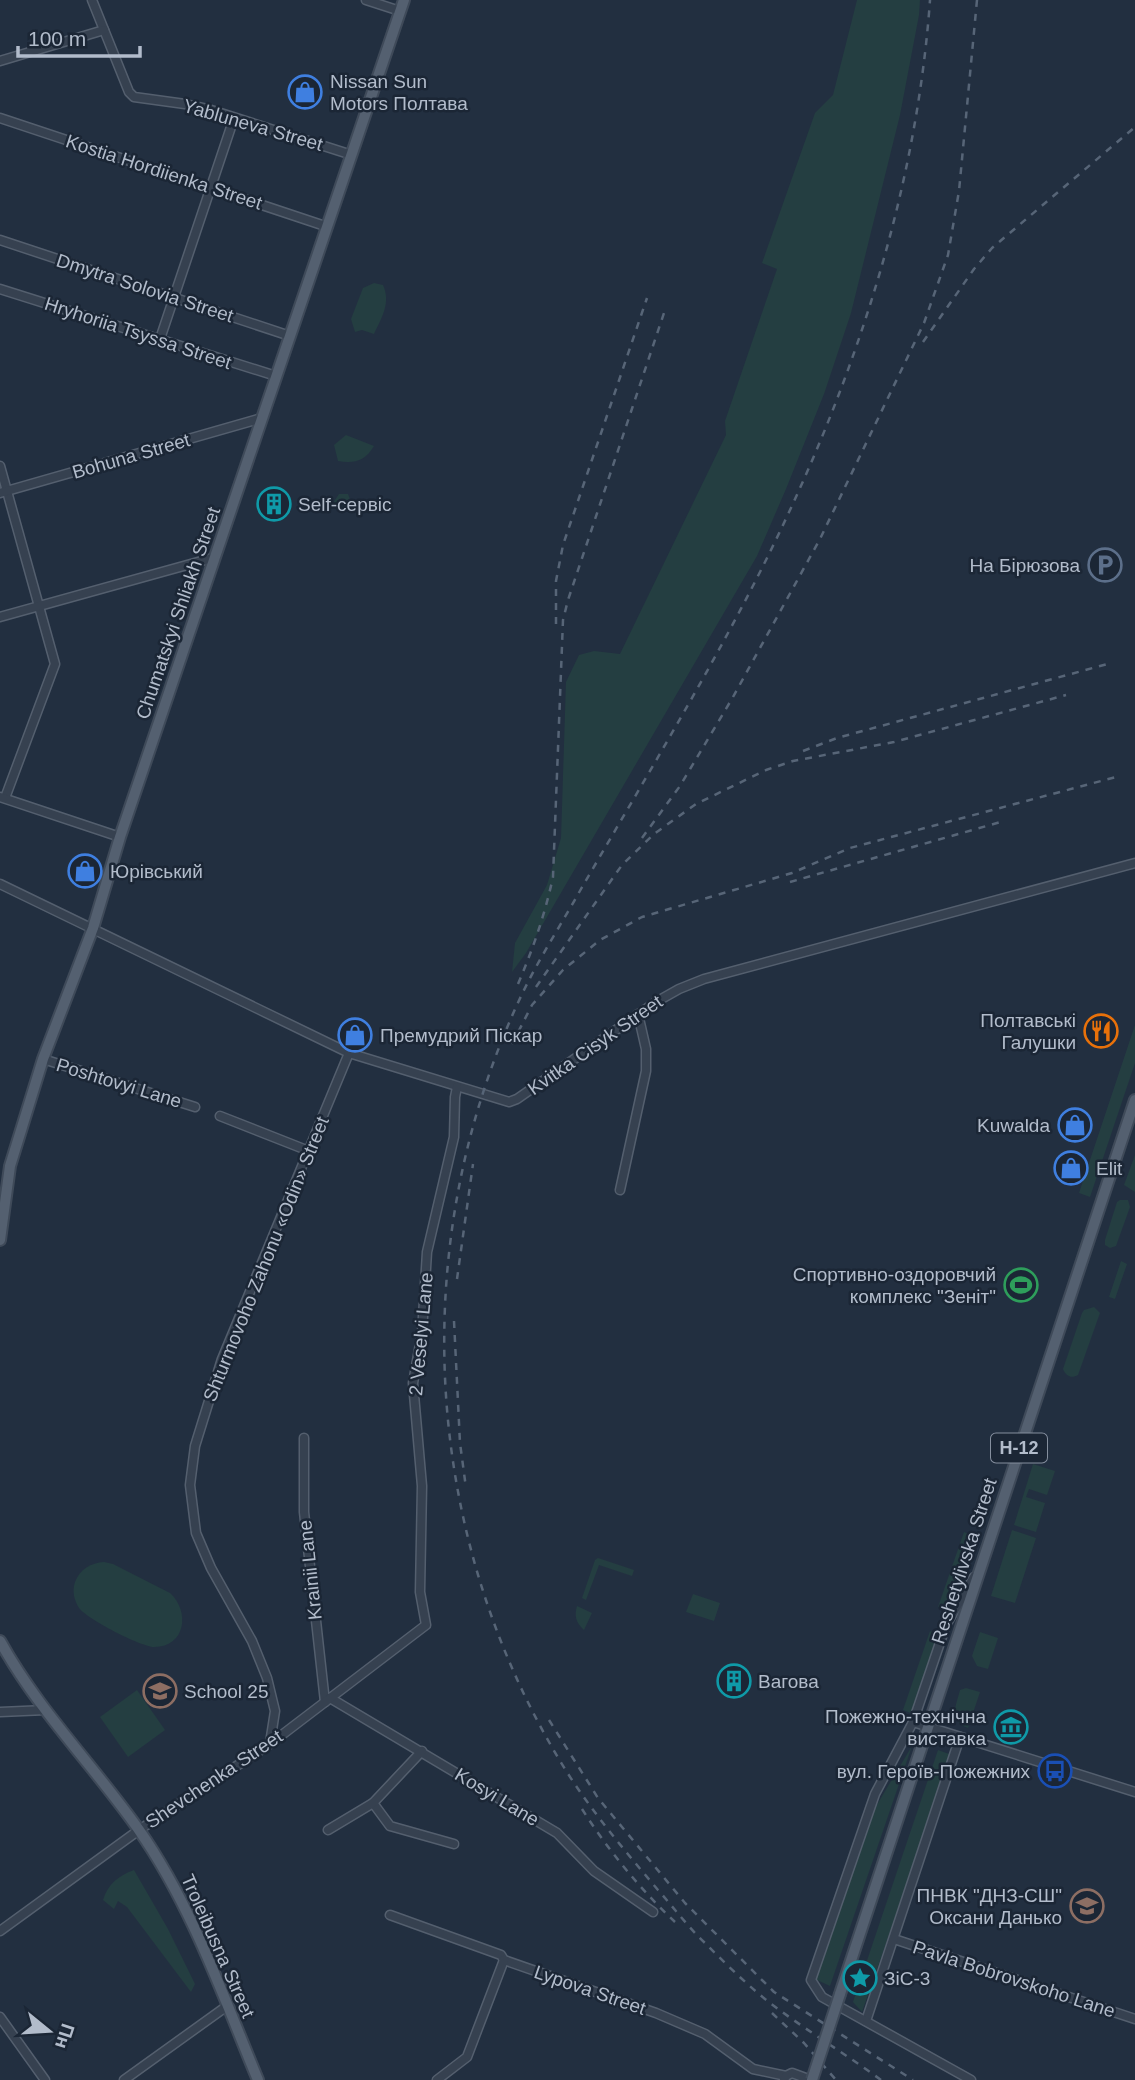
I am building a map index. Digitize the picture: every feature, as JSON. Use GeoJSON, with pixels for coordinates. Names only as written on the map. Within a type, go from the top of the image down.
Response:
{"type":"FeatureCollection","features":[{"type":"Feature","properties":{"kind":"main road","name":"Chumatskyi Shliakh Street"},"geometry":{"type":"LineString","coordinates":[[0,1240],[10,1166],[43,1059],[93,928],[120,838],[402,6]]}},
{"type":"Feature","properties":{"kind":"main road","name":"Reshetylivska Street"},"geometry":{"type":"LineString","coordinates":[[811,2080],[1135,1100]]}},
{"type":"Feature","properties":{"kind":"main road"},"geometry":{"type":"LineString","coordinates":[[0,1641],[11,1662],[46,1710],[139,1830]]}},
{"type":"Feature","properties":{"kind":"main road","name":"Troleibusna Street"},"geometry":{"type":"LineString","coordinates":[[139,1830],[176,1889],[258,2080]]}},
{"type":"Feature","properties":{"kind":"street","name":"Yabluneva Street"},"geometry":{"type":"LineString","coordinates":[[92,0],[129,92],[134,97],[185,104],[352,155]]}},
{"type":"Feature","properties":{"kind":"street"},"geometry":{"type":"LineString","coordinates":[[366,0],[402,6]]}},
{"type":"Feature","properties":{"kind":"street"},"geometry":{"type":"LineString","coordinates":[[0,61],[104,30]]}},
{"type":"Feature","properties":{"kind":"street","name":"Kostia Hordiienka Street"},"geometry":{"type":"LineString","coordinates":[[0,118],[328,227]]}},
{"type":"Feature","properties":{"kind":"street"},"geometry":{"type":"LineString","coordinates":[[160,339],[234,118]]}},
{"type":"Feature","properties":{"kind":"street","name":"Dmytra Solovia Street"},"geometry":{"type":"LineString","coordinates":[[0,240],[290,336]]}},
{"type":"Feature","properties":{"kind":"street","name":"Hryhoriia Tsyssa Street"},"geometry":{"type":"LineString","coordinates":[[0,289],[276,376]]}},
{"type":"Feature","properties":{"kind":"street","name":"Bohuna Street"},"geometry":{"type":"LineString","coordinates":[[4,492],[262,418]]}},
{"type":"Feature","properties":{"kind":"street"},"geometry":{"type":"LineString","coordinates":[[0,466],[4,492],[55,664],[3,797],[120,838]]}},
{"type":"Feature","properties":{"kind":"street"},"geometry":{"type":"LineString","coordinates":[[0,617],[216,556]]}},
{"type":"Feature","properties":{"kind":"street","name":"Kvitka Cisyk Street"},"geometry":{"type":"LineString","coordinates":[[0,884],[349,1053],[499,1100],[514,1101],[638,1014],[679,989],[704,979],[1135,863]]}},
{"type":"Feature","properties":{"kind":"street"},"geometry":{"type":"LineString","coordinates":[[620,1190],[646,1070],[646,1049],[638,1014]]}},
{"type":"Feature","properties":{"kind":"street","name":"Shturmovoho Zahonu «Odin» Street"},"geometry":{"type":"LineString","coordinates":[[270,1744],[275,1711],[267,1678],[252,1641],[211,1568],[196,1533],[190,1485],[195,1446],[222,1359],[349,1053]]}},
{"type":"Feature","properties":{"kind":"street","name":"Poshtovyi Lane"},"geometry":{"type":"LineString","coordinates":[[43,1059],[195,1107]]}},
{"type":"Feature","properties":{"kind":"street","name":"2 Veselyi Lane"},"geometry":{"type":"LineString","coordinates":[[426,1625],[420,1592],[422,1486],[413,1382],[422,1333],[427,1252],[454,1137],[457,1087]]}},
{"type":"Feature","properties":{"kind":"street"},"geometry":{"type":"LineString","coordinates":[[220,1116],[309,1151]]}},
{"type":"Feature","properties":{"kind":"street","name":"Krainii Lane"},"geometry":{"type":"LineString","coordinates":[[304,1438],[304,1512],[327,1700]]}},
{"type":"Feature","properties":{"kind":"street"},"geometry":{"type":"LineString","coordinates":[[971,2080],[822,1997],[811,1980],[875,1794],[913,1722],[946,1625],[980,1569]]}},
{"type":"Feature","properties":{"kind":"street","name":"Shevchenka Street"},"geometry":{"type":"LineString","coordinates":[[0,1931],[139,1830],[270,1744],[426,1625]]}},
{"type":"Feature","properties":{"kind":"street","name":"Kosyi Lane"},"geometry":{"type":"LineString","coordinates":[[327,1700],[422,1751],[557,1833],[594,1871],[653,1912]]}},
{"type":"Feature","properties":{"kind":"street"},"geometry":{"type":"LineString","coordinates":[[0,1712],[46,1710]]}},
{"type":"Feature","properties":{"kind":"street"},"geometry":{"type":"LineString","coordinates":[[913,1722],[1135,1791]]}},
{"type":"Feature","properties":{"kind":"street"},"geometry":{"type":"LineString","coordinates":[[866,2021],[960,1737]]}},
{"type":"Feature","properties":{"kind":"street"},"geometry":{"type":"LineString","coordinates":[[328,1829],[373,1803],[422,1751]]}},
{"type":"Feature","properties":{"kind":"street"},"geometry":{"type":"LineString","coordinates":[[373,1803],[390,1826],[454,1844]]}},
{"type":"Feature","properties":{"kind":"street","name":"Lypova Street"},"geometry":{"type":"LineString","coordinates":[[390,1915],[501,1955],[504,1960],[656,2012],[705,2034],[753,2069],[785,2078],[792,2073],[798,2074],[811,2080]]}},
{"type":"Feature","properties":{"kind":"street","name":"Pavla Bobrovskoho Lane"},"geometry":{"type":"LineString","coordinates":[[894,1939],[1135,2019]]}},
{"type":"Feature","properties":{"kind":"street"},"geometry":{"type":"LineString","coordinates":[[438,2080],[467,2057],[504,1960]]}},
{"type":"Feature","properties":{"kind":"street"},"geometry":{"type":"LineString","coordinates":[[124,2080],[227,2006]]}},
{"type":"Feature","properties":{"kind":"street"},"geometry":{"type":"LineString","coordinates":[[0,2017],[45,2080]]}},
{"type":"Feature","properties":{"kind":"green space"},"geometry":{"type":"Polygon","coordinates":[[[857,0],[920,0],[919,15],[900,115],[851,313],[824,394],[757,556],[526,953],[512,972],[515,943],[547,885],[561,838],[566,682],[579,655],[594,651],[620,654],[726,435],[725,421],[777,269],[762,263],[815,113],[833,95],[857,0]]]}},
{"type":"Feature","properties":{"kind":"green space"},"geometry":{"type":"Polygon","coordinates":[[[374,283],[383,285],[385,292],[386,304],[382,316],[374,334],[362,330],[355,332],[351,319],[363,288],[374,283]]]}},
{"type":"Feature","properties":{"kind":"green space"},"geometry":{"type":"Polygon","coordinates":[[[346,435],[374,446],[359,460],[338,461],[334,445],[346,435]]]}},
{"type":"Feature","properties":{"kind":"green space"},"geometry":{"type":"Polygon","coordinates":[[[339,494],[348,494],[354,510],[348,512],[333,503],[339,494]]]}},
{"type":"Feature","properties":{"kind":"green space"},"geometry":{"type":"Polygon","coordinates":[[[1135,1025],[1135,1063],[1090,1197],[1079,1193],[1135,1025]]]}},
{"type":"Feature","properties":{"kind":"green space"},"geometry":{"type":"Polygon","coordinates":[[[1135,1155],[1135,1192],[1124,1185],[1135,1155]]]}},
{"type":"Feature","properties":{"kind":"green space"},"geometry":{"type":"Polygon","coordinates":[[[1128,1200],[1130,1207],[1116,1246],[1110,1248],[1105,1245],[1105,1240],[1117,1202],[1128,1200]]]}},
{"type":"Feature","properties":{"kind":"green space"},"geometry":{"type":"Polygon","coordinates":[[[1121,1261],[1127,1264],[1115,1299],[1109,1297],[1121,1261]]]}},
{"type":"Feature","properties":{"kind":"green space"},"geometry":{"type":"Polygon","coordinates":[[[1094,1307],[1100,1313],[1078,1375],[1069,1376],[1063,1369],[1082,1313],[1094,1307]]]}},
{"type":"Feature","properties":{"kind":"green space"},"geometry":{"type":"Polygon","coordinates":[[[1033,1464],[1055,1471],[1047,1495],[1029,1489],[1026,1497],[1045,1503],[1036,1532],[1014,1525],[1033,1464]]]}},
{"type":"Feature","properties":{"kind":"green space"},"geometry":{"type":"Polygon","coordinates":[[[1012,1530],[1036,1538],[1015,1603],[991,1596],[1012,1530]]]}},
{"type":"Feature","properties":{"kind":"green space"},"geometry":{"type":"Polygon","coordinates":[[[964,1532],[974,1536],[948,1611],[938,1607],[964,1532]]]}},
{"type":"Feature","properties":{"kind":"green space"},"geometry":{"type":"Polygon","coordinates":[[[598,1558],[634,1570],[632,1576],[599,1565],[586,1600],[582,1598],[598,1558]]]}},
{"type":"Feature","properties":{"kind":"green space"},"geometry":{"type":"Polygon","coordinates":[[[104,1562],[170,1593],[176,1600],[182,1618],[182,1627],[173,1641],[165,1645],[147,1646],[103,1625],[79,1608],[74,1592],[77,1577],[86,1568],[104,1562]]]}},
{"type":"Feature","properties":{"kind":"green space"},"geometry":{"type":"Polygon","coordinates":[[[693,1594],[720,1603],[714,1621],[686,1612],[693,1594]]]}},
{"type":"Feature","properties":{"kind":"green space"},"geometry":{"type":"Polygon","coordinates":[[[577,1606],[592,1613],[584,1630],[576,1619],[577,1606]]]}},
{"type":"Feature","properties":{"kind":"green space"},"geometry":{"type":"Polygon","coordinates":[[[930,1631],[939,1634],[913,1714],[903,1710],[930,1631]]]}},
{"type":"Feature","properties":{"kind":"green space"},"geometry":{"type":"Polygon","coordinates":[[[980,1632],[998,1638],[988,1669],[977,1666],[972,1656],[980,1632]]]}},
{"type":"Feature","properties":{"kind":"green space"},"geometry":{"type":"Polygon","coordinates":[[[966,1688],[980,1692],[968,1728],[958,1721],[955,1712],[960,1690],[966,1688]]]}},
{"type":"Feature","properties":{"kind":"green space"},"geometry":{"type":"Polygon","coordinates":[[[137,1690],[165,1730],[128,1757],[100,1717],[137,1690]]]}},
{"type":"Feature","properties":{"kind":"green space"},"geometry":{"type":"Polygon","coordinates":[[[912,1746],[830,1986],[817,1980],[815,1976],[869,1818],[912,1746]]]}},
{"type":"Feature","properties":{"kind":"green space"},"geometry":{"type":"Polygon","coordinates":[[[938,1750],[952,1755],[862,2012],[853,2002],[938,1750]]]}},
{"type":"Feature","properties":{"kind":"green space"},"geometry":{"type":"Polygon","coordinates":[[[134,1870],[168,1929],[195,1984],[191,1992],[127,1907],[118,1901],[114,1909],[103,1900],[114,1881],[134,1870]]]}},
{"type":"Feature","properties":{"kind":"railway"},"geometry":{"type":"LineString","coordinates":[[881,2080],[765,1999],[719,1957],[687,1924],[621,1846],[565,1769],[517,1679],[481,1584],[457,1485],[445,1385],[446,1285],[459,1185],[485,1087],[523,992],[744,603],[780,532],[842,386],[868,311],[908,157],[922,79],[930,0]]}},
{"type":"Feature","properties":{"kind":"railway"},"geometry":{"type":"LineString","coordinates":[[642,838],[680,786],[733,697],[820,539],[924,323],[948,255],[959,191],[977,0]]}},
{"type":"Feature","properties":{"kind":"railway"},"geometry":{"type":"LineString","coordinates":[[923,342],[992,248],[1135,127]]}},
{"type":"Feature","properties":{"kind":"railway"},"geometry":{"type":"LineString","coordinates":[[556,624],[556,581],[563,545],[647,298]]}},
{"type":"Feature","properties":{"kind":"railway"},"geometry":{"type":"LineString","coordinates":[[518,984],[538,931],[553,877],[563,620],[665,310]]}},
{"type":"Feature","properties":{"kind":"railway"},"geometry":{"type":"LineString","coordinates":[[803,751],[837,738],[1111,663]]}},
{"type":"Feature","properties":{"kind":"railway"},"geometry":{"type":"LineString","coordinates":[[536,987],[622,865],[654,834],[696,804],[766,770],[793,761],[894,742],[1066,695]]}},
{"type":"Feature","properties":{"kind":"railway"},"geometry":{"type":"LineString","coordinates":[[512,1044],[532,1005],[563,970],[600,940],[642,917],[792,873],[850,848],[1116,777]]}},
{"type":"Feature","properties":{"kind":"railway"},"geometry":{"type":"LineString","coordinates":[[790,882],[1004,821]]}},
{"type":"Feature","properties":{"kind":"railway"},"geometry":{"type":"LineString","coordinates":[[457,1279],[473,1164]]}},
{"type":"Feature","properties":{"kind":"railway"},"geometry":{"type":"LineString","coordinates":[[454,1321],[460,1443],[466,1488]]}},
{"type":"Feature","properties":{"kind":"railway"},"geometry":{"type":"LineString","coordinates":[[549,1720],[598,1798],[685,1903],[774,1992],[913,2080]]}},
{"type":"Feature","properties":{"kind":"railway"},"geometry":{"type":"LineString","coordinates":[[582,1809],[625,1868],[675,1922]]}},
{"type":"Feature","properties":{"kind":"railway"},"geometry":{"type":"LineString","coordinates":[[772,2013],[804,2043],[836,2080]]}},
{"type":"Feature","properties":{"kind":"place","name":"Nissan Sun Motors Полтава"},"geometry":{"type":"Point","coordinates":[305,92]}},
{"type":"Feature","properties":{"kind":"place","name":"Self-сервіс"},"geometry":{"type":"Point","coordinates":[274,504]}},
{"type":"Feature","properties":{"kind":"place","name":"На Бірюзова"},"geometry":{"type":"Point","coordinates":[1105,565]}},
{"type":"Feature","properties":{"kind":"place","name":"Юрівський"},"geometry":{"type":"Point","coordinates":[85,871]}},
{"type":"Feature","properties":{"kind":"place","name":"Полтавські Галушки"},"geometry":{"type":"Point","coordinates":[1101,1031]}},
{"type":"Feature","properties":{"kind":"place","name":"Премудрий Піскар"},"geometry":{"type":"Point","coordinates":[355,1035]}},
{"type":"Feature","properties":{"kind":"place","name":"Kuwalda"},"geometry":{"type":"Point","coordinates":[1075,1125]}},
{"type":"Feature","properties":{"kind":"place","name":"Elit"},"geometry":{"type":"Point","coordinates":[1071,1168]}},
{"type":"Feature","properties":{"kind":"place","name":"Спортивно-оздоровчий комплекс \"Зеніт\""},"geometry":{"type":"Point","coordinates":[1021,1285]}},
{"type":"Feature","properties":{"kind":"place","name":"Вагова"},"geometry":{"type":"Point","coordinates":[734,1681]}},
{"type":"Feature","properties":{"kind":"place","name":"School 25"},"geometry":{"type":"Point","coordinates":[160,1691]}},
{"type":"Feature","properties":{"kind":"place","name":"Пожежно-технічна виставка"},"geometry":{"type":"Point","coordinates":[1011,1727]}},
{"type":"Feature","properties":{"kind":"place","name":"вул. Героїв-Пожежних"},"geometry":{"type":"Point","coordinates":[1055,1771]}},
{"type":"Feature","properties":{"kind":"place","name":"ПНВК \"ДНЗ-СШ\" Оксани Данько"},"geometry":{"type":"Point","coordinates":[1087,1906]}},
{"type":"Feature","properties":{"kind":"place","name":"ЗіС-3"},"geometry":{"type":"Point","coordinates":[860,1978]}}]}
